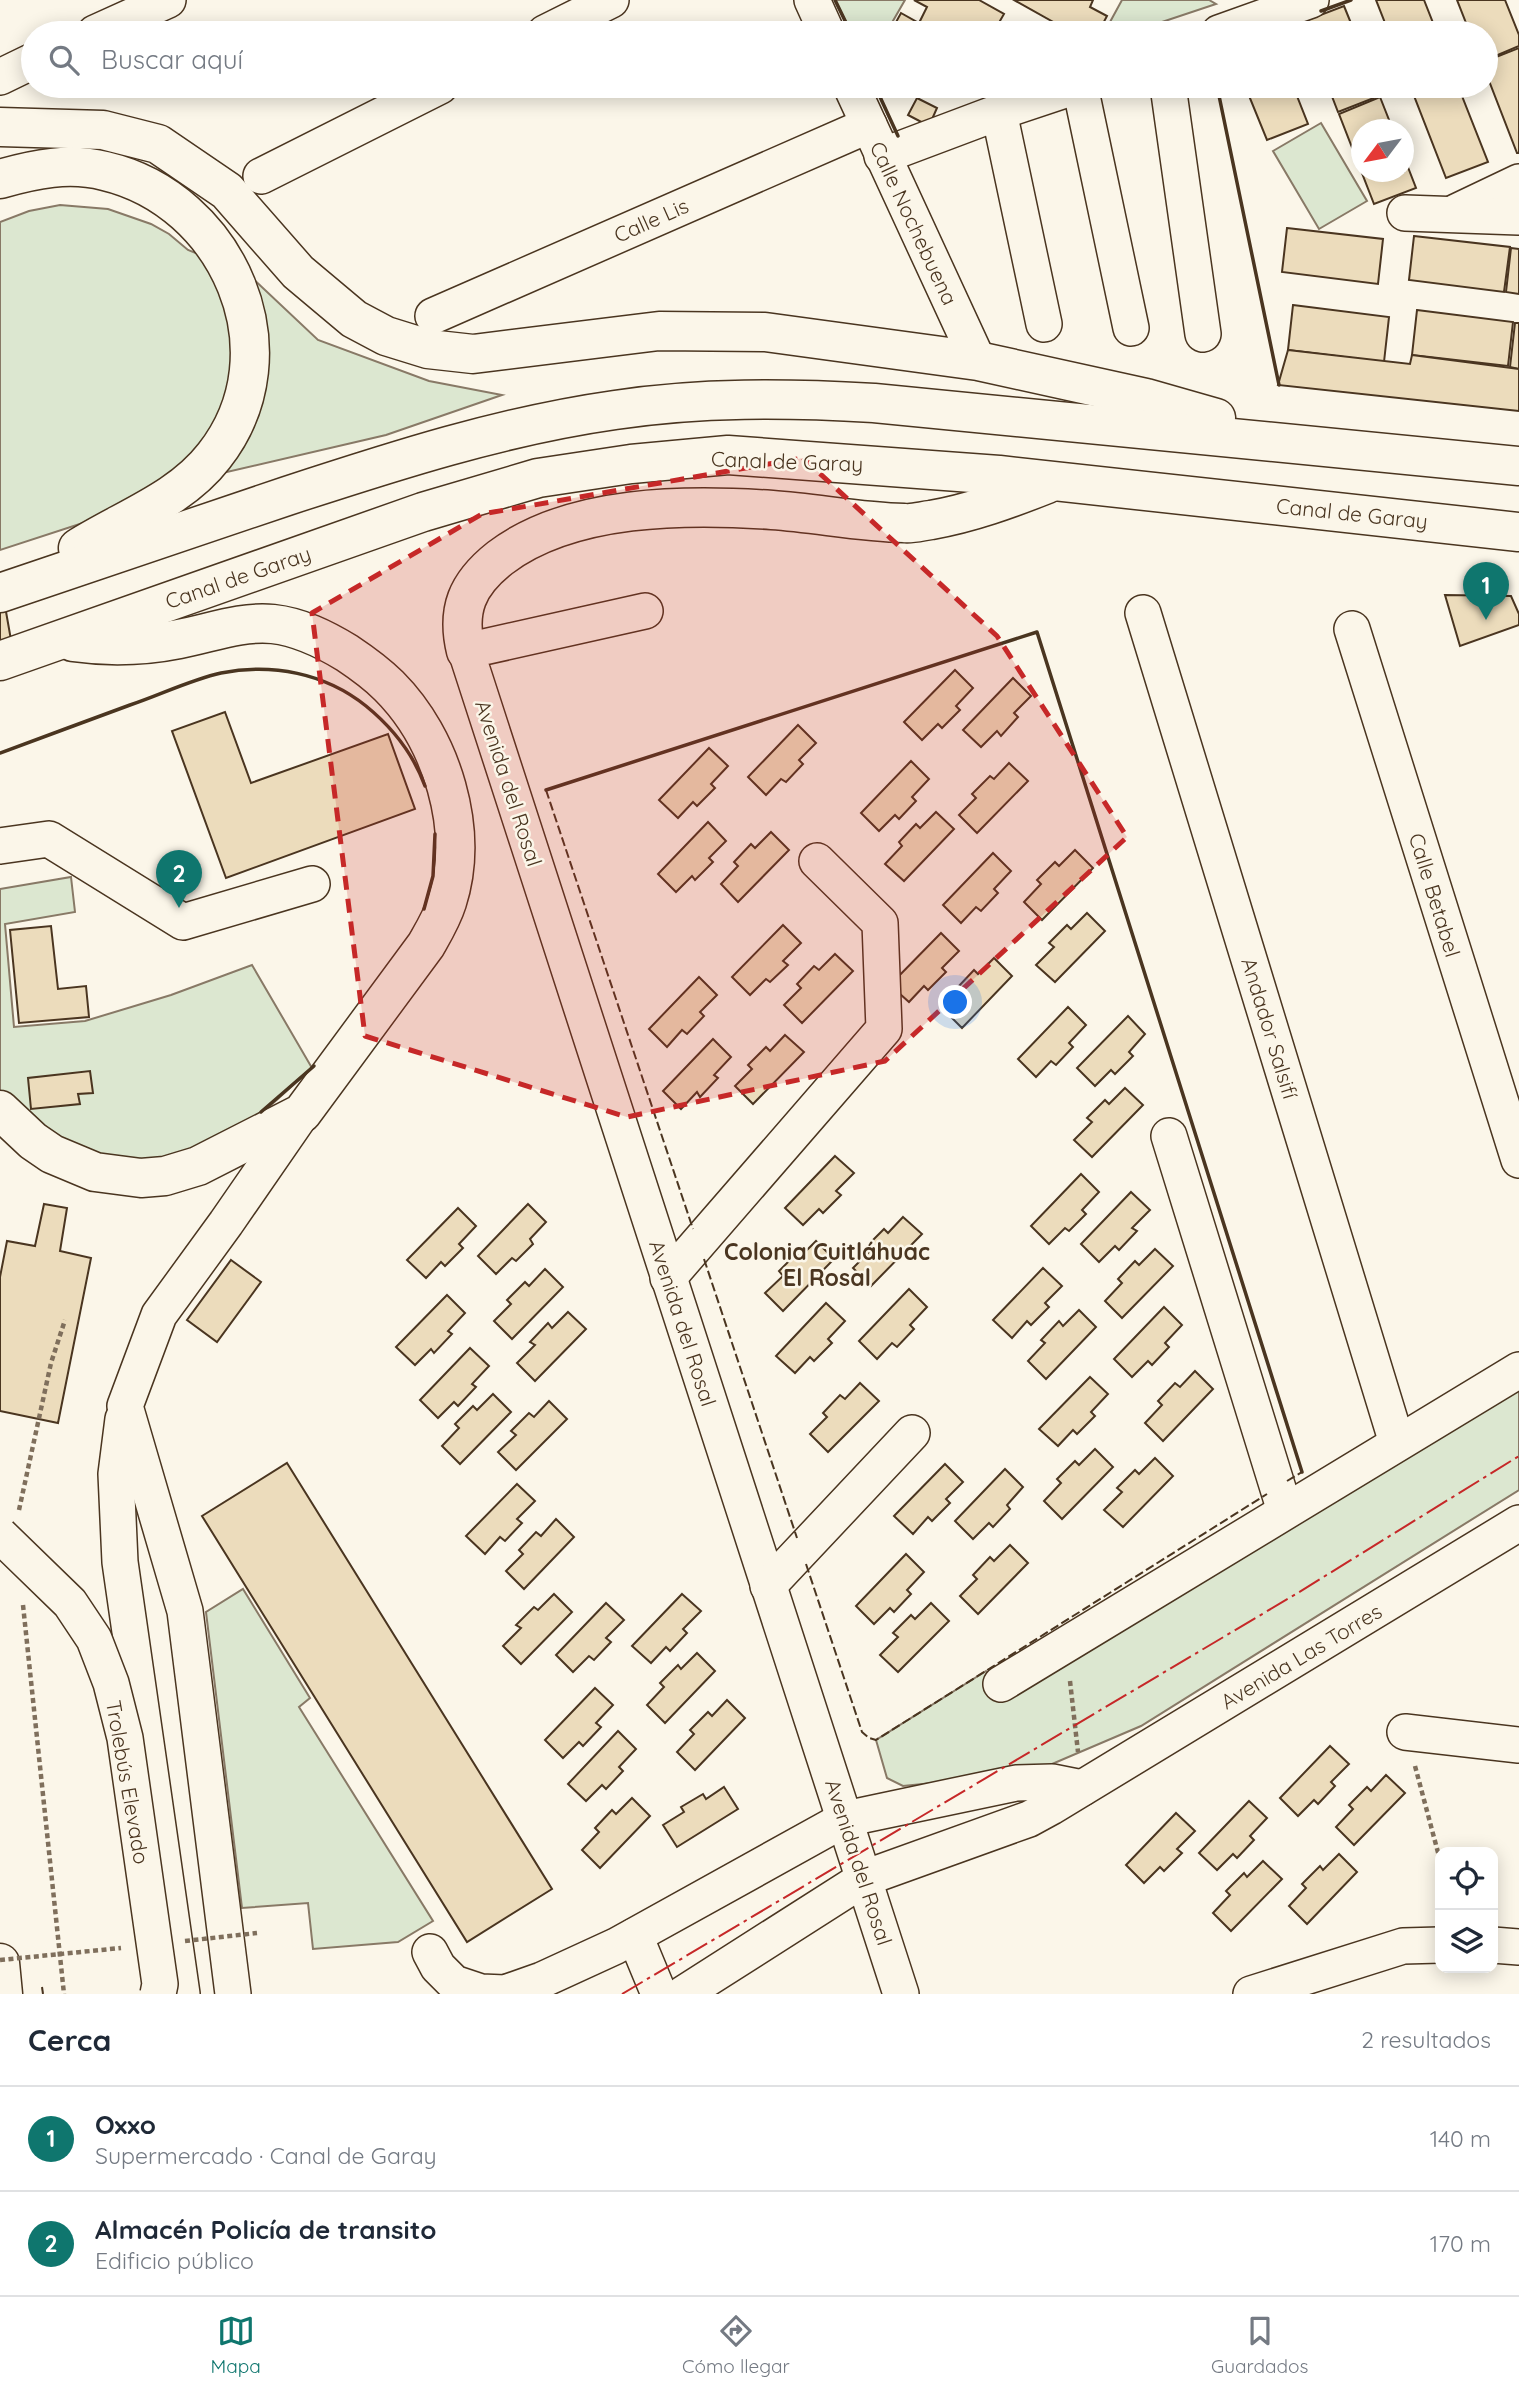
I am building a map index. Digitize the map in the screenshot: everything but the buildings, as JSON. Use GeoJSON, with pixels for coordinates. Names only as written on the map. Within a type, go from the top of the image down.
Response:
{"type":"FeatureCollection","features":[{"type":"Feature","properties":{"kind":"main road"},"geometry":{"type":"LineString","coordinates":[[0,127],[103,130],[158,144],[227,191],[298,272],[354,319],[386,336],[428,349],[473,354],[659,331],[765,332],[978,361],[1159,402],[1224,421],[1258,440]]}},
{"type":"Feature","properties":{"kind":"main road"},"geometry":{"type":"LineString","coordinates":[[0,179],[39,169],[80,166],[117,174],[173,202],[207,233],[235,277],[244,304],[249,333],[246,388],[239,413],[228,437],[200,473],[182,488],[90,540],[14,588]]}},
{"type":"Feature","properties":{"kind":"main road"},"geometry":{"type":"LineString","coordinates":[[14,588],[393,461],[477,438],[614,410],[720,400],[771,398],[874,403],[1519,466]]}},
{"type":"Feature","properties":{"kind":"main road","name":"Canal de Garay"},"geometry":{"type":"LineString","coordinates":[[0,661],[423,512],[538,478],[632,464],[728,455],[1055,481],[1519,532]]}},
{"type":"Feature","properties":{"kind":"main road"},"geometry":{"type":"LineString","coordinates":[[466,651],[462,621],[466,600],[476,581],[485,570],[522,544],[568,524],[638,512],[728,508],[907,524],[969,511],[1013,498],[1055,481]]}},
{"type":"Feature","properties":{"kind":"main road"},"geometry":{"type":"LineString","coordinates":[[0,1110],[33,1141],[73,1164],[118,1177],[141,1178],[165,1176],[198,1166],[302,1113],[426,945],[438,925],[452,879],[454,823],[448,795],[425,736],[390,686],[341,650],[298,629],[252,624],[231,626],[169,641],[118,646],[58,640]]}},
{"type":"Feature","properties":{"kind":"main road"},"geometry":{"type":"LineString","coordinates":[[0,1963],[3,1994]]}},
{"type":"Feature","properties":{"kind":"street"},"geometry":{"type":"LineString","coordinates":[[122,21],[168,0]]}},
{"type":"Feature","properties":{"kind":"street"},"geometry":{"type":"LineString","coordinates":[[569,21],[611,0]]}},
{"type":"Feature","properties":{"kind":"street"},"geometry":{"type":"LineString","coordinates":[[812,0],[822,21]]}},
{"type":"Feature","properties":{"kind":"street"},"geometry":{"type":"LineString","coordinates":[[1252,21],[1311,0]]}},
{"type":"Feature","properties":{"kind":"street"},"geometry":{"type":"LineString","coordinates":[[0,76],[21,66]]}},
{"type":"Feature","properties":{"kind":"street"},"geometry":{"type":"LineString","coordinates":[[261,176],[416,98]]}},
{"type":"Feature","properties":{"kind":"street","name":"Calle Nochebuena"},"geometry":{"type":"LineString","coordinates":[[857,98],[978,361]]}},
{"type":"Feature","properties":{"kind":"street","name":"Calle Lis"},"geometry":{"type":"LineString","coordinates":[[433,316],[876,140],[999,111],[1041,98]]}},
{"type":"Feature","properties":{"kind":"street"},"geometry":{"type":"LineString","coordinates":[[1082,98],[1131,328]]}},
{"type":"Feature","properties":{"kind":"street"},"geometry":{"type":"LineString","coordinates":[[1170,98],[1203,334]]}},
{"type":"Feature","properties":{"kind":"street"},"geometry":{"type":"LineString","coordinates":[[999,111],[1044,324]]}},
{"type":"Feature","properties":{"kind":"street"},"geometry":{"type":"LineString","coordinates":[[1451,215],[1519,182]]}},
{"type":"Feature","properties":{"kind":"street"},"geometry":{"type":"LineString","coordinates":[[1405,213],[1519,217]]}},
{"type":"Feature","properties":{"kind":"street"},"geometry":{"type":"LineString","coordinates":[[466,651],[645,611]]}},
{"type":"Feature","properties":{"kind":"street","name":"Andador Salsifí"},"geometry":{"type":"LineString","coordinates":[[1143,613],[1396,1443]]}},
{"type":"Feature","properties":{"kind":"street","name":"Calle Betabel"},"geometry":{"type":"LineString","coordinates":[[1352,629],[1519,1160]]}},
{"type":"Feature","properties":{"kind":"street","name":"Avenida del Rosal"},"geometry":{"type":"LineString","coordinates":[[466,651],[901,1994]]}},
{"type":"Feature","properties":{"kind":"street"},"geometry":{"type":"LineString","coordinates":[[0,846],[49,839],[183,922],[312,884]]}},
{"type":"Feature","properties":{"kind":"street"},"geometry":{"type":"LineString","coordinates":[[668,1278],[884,1029],[880,923],[817,861]]}},
{"type":"Feature","properties":{"kind":"street"},"geometry":{"type":"LineString","coordinates":[[166,1991],[120,1562],[116,1474],[125,1405],[159,1315],[302,1113]]}},
{"type":"Feature","properties":{"kind":"street"},"geometry":{"type":"LineString","coordinates":[[1170,1136],[1285,1511]]}},
{"type":"Feature","properties":{"kind":"street"},"geometry":{"type":"LineString","coordinates":[[1001,1684],[1519,1370]]}},
{"type":"Feature","properties":{"kind":"street"},"geometry":{"type":"LineString","coordinates":[[125,1405],[185,1611],[233,1994]]}},
{"type":"Feature","properties":{"kind":"street"},"geometry":{"type":"LineString","coordinates":[[768,1586],[912,1433]]}},
{"type":"Feature","properties":{"kind":"street","name":"Avenida Las Torres"},"geometry":{"type":"LineString","coordinates":[[683,1994],[865,1878],[1029,1819],[1519,1523]]}},
{"type":"Feature","properties":{"kind":"street","name":"Trolebús Elevado"},"geometry":{"type":"LineString","coordinates":[[9,1524],[94,1639],[111,1683],[125,1738],[166,1991]]}},
{"type":"Feature","properties":{"kind":"street"},"geometry":{"type":"LineString","coordinates":[[1405,1732],[1519,1745]]}},
{"type":"Feature","properties":{"kind":"street"},"geometry":{"type":"LineString","coordinates":[[430,1952],[438,1967],[454,1983],[481,1992],[505,1993],[542,1980],[626,1941],[845,1819],[1016,1783],[1052,1782],[1082,1788]]}},
{"type":"Feature","properties":{"kind":"street"},"geometry":{"type":"LineString","coordinates":[[626,1941],[659,1994]]}},
{"type":"Feature","properties":{"kind":"street"},"geometry":{"type":"LineString","coordinates":[[1251,1994],[1403,1946],[1435,1944]]}},
{"type":"Feature","properties":{"kind":"street"},"geometry":{"type":"LineString","coordinates":[[1498,1945],[1519,1947]]}},
{"type":"Feature","properties":{"kind":"path"},"geometry":{"type":"LineString","coordinates":[[9,1524],[38,1424],[51,1363],[65,1320]]}},
{"type":"Feature","properties":{"kind":"path"},"geometry":{"type":"LineString","coordinates":[[22,1595],[64,1994]]}},
{"type":"Feature","properties":{"kind":"path"},"geometry":{"type":"LineString","coordinates":[[1066,1644],[1082,1788]]}},
{"type":"Feature","properties":{"kind":"path"},"geometry":{"type":"LineString","coordinates":[[1405,1732],[1436,1847]]}},
{"type":"Feature","properties":{"kind":"highlighted area"},"geometry":{"type":"Polygon","coordinates":[[[803,458],[997,636],[1127,837],[885,1061],[627,1117],[365,1036],[312,613],[482,514],[803,458]]]}},
{"type":"Feature","properties":{"kind":"green space"},"geometry":{"type":"Polygon","coordinates":[[[835,0],[905,0],[893,21],[845,21],[835,0]]]}},
{"type":"Feature","properties":{"kind":"green space"},"geometry":{"type":"Polygon","coordinates":[[[1122,0],[1209,0],[1216,4],[1165,21],[1111,21],[1122,0]]]}},
{"type":"Feature","properties":{"kind":"green space"},"geometry":{"type":"Polygon","coordinates":[[[1321,123],[1351,174],[1351,182],[1356,182],[1367,201],[1319,229],[1273,151],[1321,123]]]}},
{"type":"Feature","properties":{"kind":"green space"},"geometry":{"type":"Polygon","coordinates":[[[60,205],[108,209],[151,224],[169,234],[188,250],[248,274],[318,340],[429,381],[502,395],[386,435],[175,484],[92,520],[0,550],[0,222],[29,211],[60,205]]]}},
{"type":"Feature","properties":{"kind":"green space"},"geometry":{"type":"Polygon","coordinates":[[[71,877],[75,912],[5,924],[14,1027],[85,1021],[171,995],[252,965],[312,1068],[270,1106],[212,1145],[181,1158],[87,1161],[0,1097],[0,889],[71,877]]]}},
{"type":"Feature","properties":{"kind":"green space"},"geometry":{"type":"Polygon","coordinates":[[[1519,1388],[1519,1490],[1141,1726],[1031,1773],[903,1786],[887,1778],[876,1740],[986,1671],[1007,1698],[1519,1388]]]}},
{"type":"Feature","properties":{"kind":"green space"},"geometry":{"type":"Polygon","coordinates":[[[243,1589],[310,1698],[299,1707],[433,1921],[398,1942],[313,1949],[308,1903],[242,1908],[206,1612],[243,1589]]]}},
{"type":"Feature","properties":{"kind":"fence"},"geometry":{"type":"LineString","coordinates":[[546,790],[693,1229]]}},
{"type":"Feature","properties":{"kind":"fence"},"geometry":{"type":"LineString","coordinates":[[704,1259],[797,1538]]}},
{"type":"Feature","properties":{"kind":"fence"},"geometry":{"type":"LineString","coordinates":[[1287,1481],[1302,1472]]}},
{"type":"Feature","properties":{"kind":"fence"},"geometry":{"type":"LineString","coordinates":[[806,1564],[862,1732],[876,1740],[1267,1494]]}},
{"type":"Feature","properties":{"kind":"fence"},"geometry":{"type":"LineString","coordinates":[[42,1987],[43,1994]]}},
{"type":"Feature","properties":{"kind":"wall"},"geometry":{"type":"LineString","coordinates":[[835,0],[845,21]]}},
{"type":"Feature","properties":{"kind":"wall"},"geometry":{"type":"LineString","coordinates":[[1321,11],[1351,0]]}},
{"type":"Feature","properties":{"kind":"wall"},"geometry":{"type":"LineString","coordinates":[[881,98],[898,136]]}},
{"type":"Feature","properties":{"kind":"wall"},"geometry":{"type":"LineString","coordinates":[[1219,98],[1279,385]]}},
{"type":"Feature","properties":{"kind":"wall"},"geometry":{"type":"LineString","coordinates":[[546,790],[1037,632],[1302,1472]]}},
{"type":"Feature","properties":{"kind":"wall"},"geometry":{"type":"LineString","coordinates":[[0,753],[209,676],[240,670],[278,670],[316,678],[366,706],[401,742],[415,763],[425,786]]}},
{"type":"Feature","properties":{"kind":"wall"},"geometry":{"type":"LineString","coordinates":[[424,909],[433,876],[435,834]]}},
{"type":"Feature","properties":{"kind":"wall"},"geometry":{"type":"LineString","coordinates":[[261,1112],[314,1066]]}},
{"type":"Feature","properties":{"kind":"power"},"geometry":{"type":"LineString","coordinates":[[622,1994],[1296,1594],[1519,1456]]}},
{"type":"Feature","properties":{"kind":"place","name":"Oxxo"},"geometry":{"type":"Point","coordinates":[1486,620]}},
{"type":"Feature","properties":{"kind":"place","name":"Almacén Policía de transito"},"geometry":{"type":"Point","coordinates":[179,908]}},
{"type":"Feature","properties":{"kind":"district","name":"Colonia Cuitláhuac El Rosal"},"geometry":{"type":"Point","coordinates":[827,1264]}}]}
